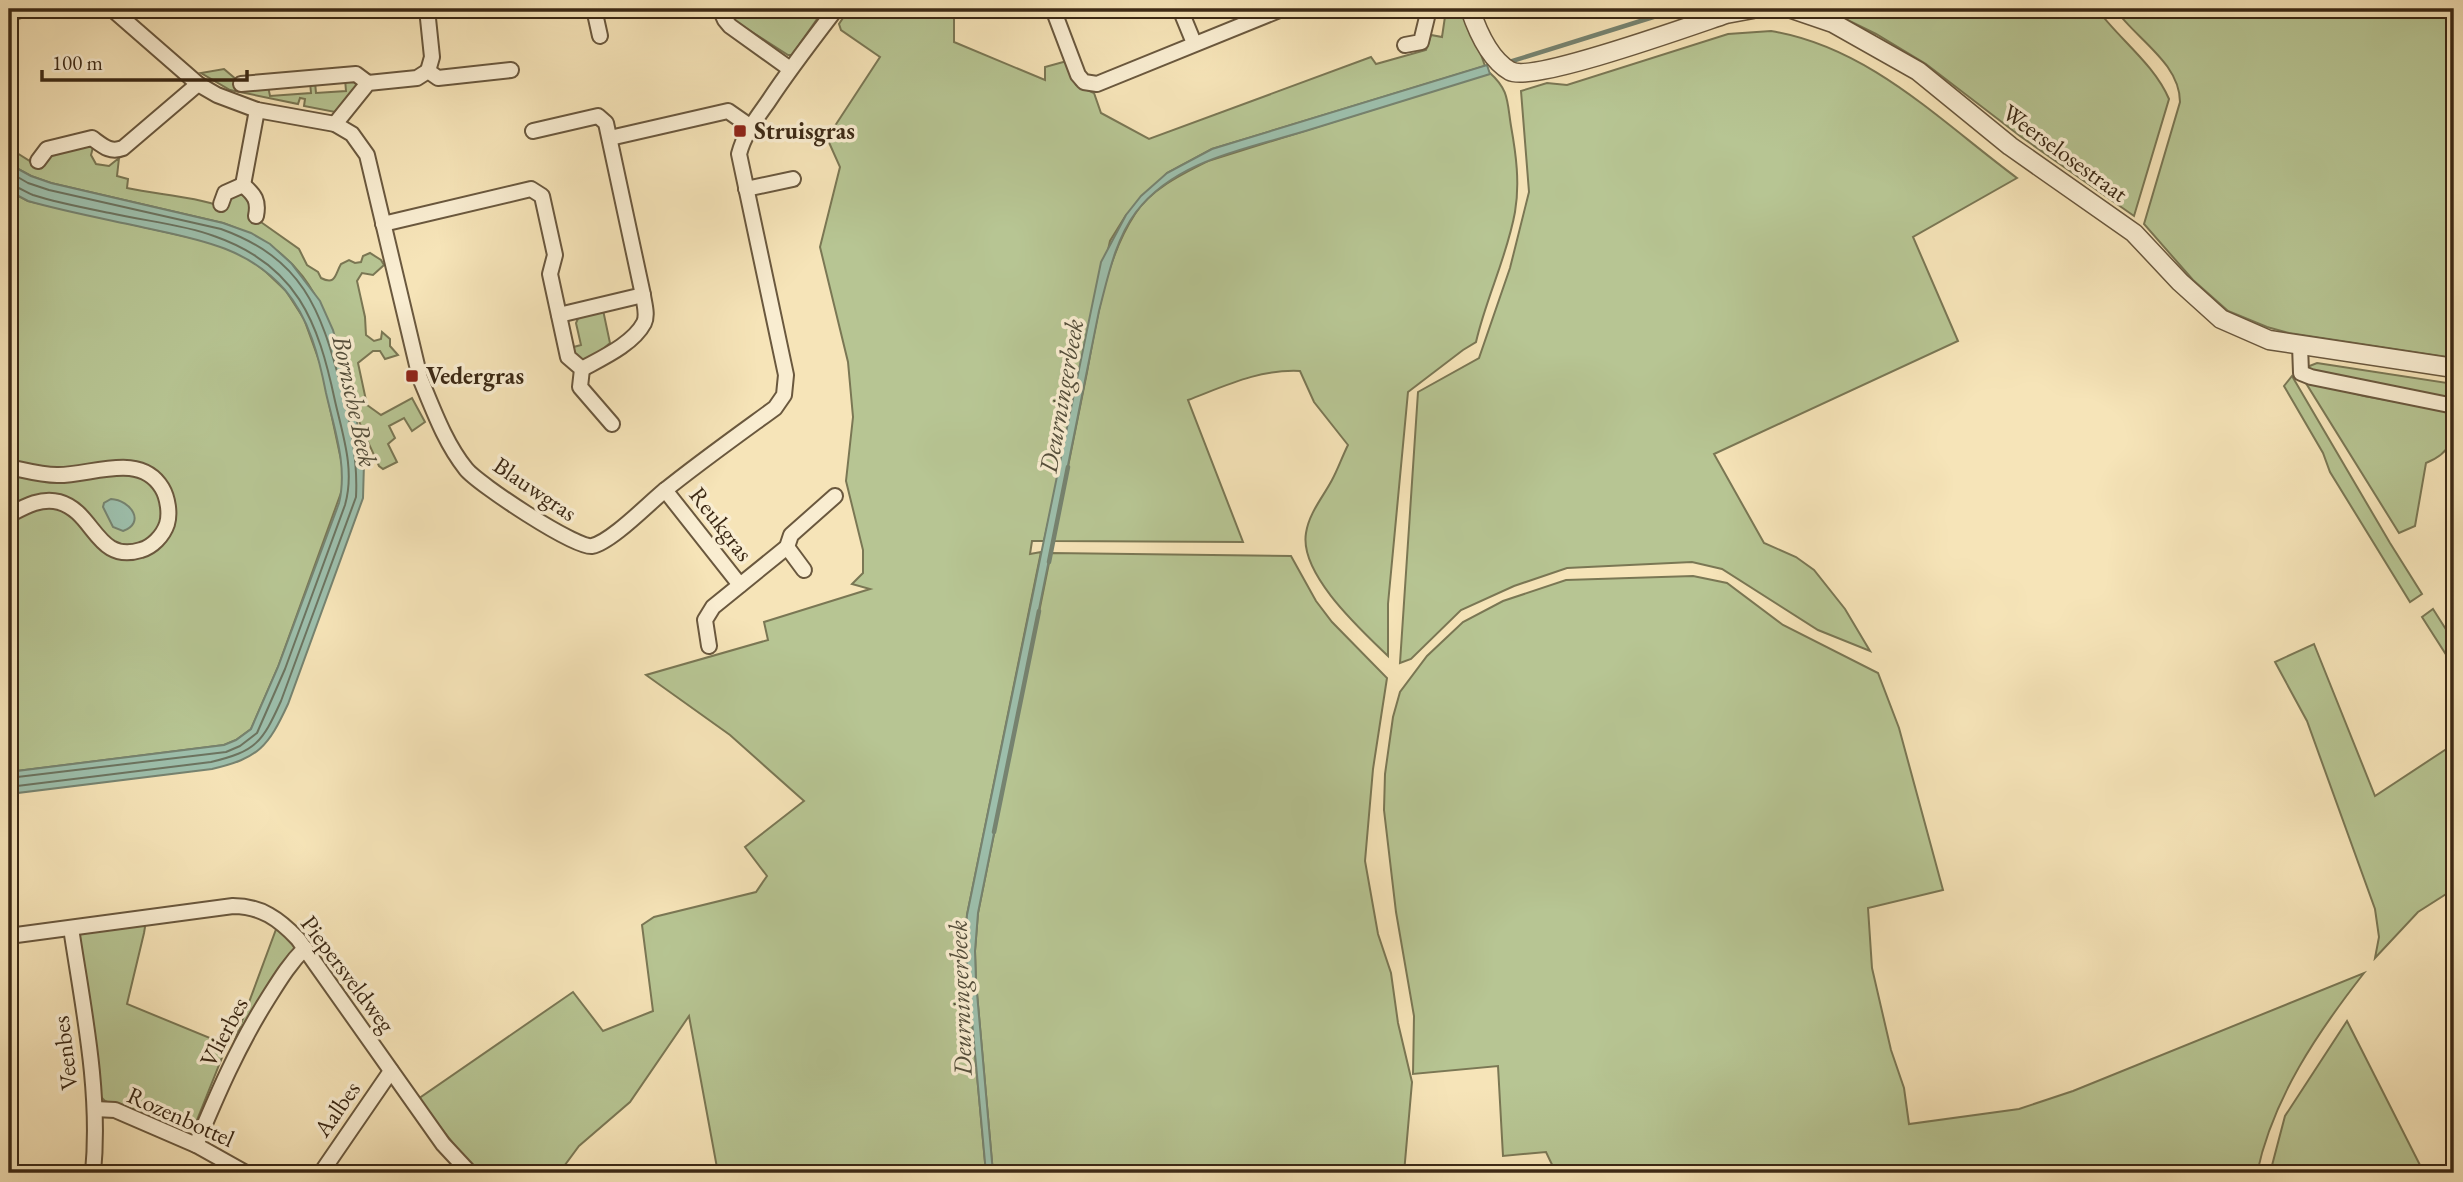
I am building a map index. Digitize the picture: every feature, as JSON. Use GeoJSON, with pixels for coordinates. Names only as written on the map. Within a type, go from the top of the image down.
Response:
{"type":"FeatureCollection","features":[{"type":"Feature","properties":{"kind":"street"},"geometry":{"type":"LineString","coordinates":[[9,13],[24,9]]}},
{"type":"Feature","properties":{"kind":"street"},"geometry":{"type":"LineString","coordinates":[[112,9],[198,84],[217,96],[257,110],[335,124],[368,83]]}},
{"type":"Feature","properties":{"kind":"street"},"geometry":{"type":"LineString","coordinates":[[241,84],[356,74],[368,83],[417,78],[428,71],[432,57],[427,9]]}},
{"type":"Feature","properties":{"kind":"street"},"geometry":{"type":"LineString","coordinates":[[594,9],[600,36]]}},
{"type":"Feature","properties":{"kind":"street"},"geometry":{"type":"LineString","coordinates":[[720,9],[730,26],[790,69]]}},
{"type":"Feature","properties":{"kind":"street","name":"Blauwgras"},"geometry":{"type":"LineString","coordinates":[[335,124],[352,134],[367,155],[421,378],[433,411],[454,453],[467,471],[483,484],[566,539],[584,547],[594,546],[606,540],[665,490],[775,408],[784,395],[786,375],[739,154],[742,140],[790,69],[836,9]]}},
{"type":"Feature","properties":{"kind":"street"},"geometry":{"type":"LineString","coordinates":[[1053,9],[1078,75],[1084,82],[1097,84],[1282,9]]}},
{"type":"Feature","properties":{"kind":"street"},"geometry":{"type":"LineString","coordinates":[[1180,9],[1194,43]]}},
{"type":"Feature","properties":{"kind":"street"},"geometry":{"type":"LineString","coordinates":[[1405,46],[1421,42],[1429,9]]}},
{"type":"Feature","properties":{"kind":"street"},"geometry":{"type":"LineString","coordinates":[[1470,9],[1482,39],[1502,64],[1512,72],[1535,73],[1726,14],[1753,9]]}},
{"type":"Feature","properties":{"kind":"street","name":"Weerselosestraat"},"geometry":{"type":"LineString","coordinates":[[1792,9],[1833,23],[1918,71],[2010,146],[2134,233],[2180,282],[2221,319],[2269,340],[2454,368]]}},
{"type":"Feature","properties":{"kind":"street"},"geometry":{"type":"LineString","coordinates":[[428,71],[438,78],[511,70]]}},
{"type":"Feature","properties":{"kind":"street"},"geometry":{"type":"LineString","coordinates":[[38,161],[47,149],[92,138],[107,149],[115,151],[123,148],[198,84]]}},
{"type":"Feature","properties":{"kind":"street"},"geometry":{"type":"LineString","coordinates":[[243,185],[257,110]]}},
{"type":"Feature","properties":{"kind":"street"},"geometry":{"type":"LineString","coordinates":[[610,138],[728,111],[751,127]]}},
{"type":"Feature","properties":{"kind":"street"},"geometry":{"type":"LineString","coordinates":[[533,131],[598,116],[606,123],[643,295],[645,322],[622,344],[582,369]]}},
{"type":"Feature","properties":{"kind":"street"},"geometry":{"type":"LineString","coordinates":[[746,189],[793,179]]}},
{"type":"Feature","properties":{"kind":"street"},"geometry":{"type":"LineString","coordinates":[[221,204],[225,193],[243,185]]}},
{"type":"Feature","properties":{"kind":"street"},"geometry":{"type":"LineString","coordinates":[[243,185],[254,193],[258,203],[256,216]]}},
{"type":"Feature","properties":{"kind":"street"},"geometry":{"type":"LineString","coordinates":[[383,224],[533,190],[542,196],[555,255],[550,274],[568,357],[582,369]]}},
{"type":"Feature","properties":{"kind":"street"},"geometry":{"type":"LineString","coordinates":[[559,315],[643,295]]}},
{"type":"Feature","properties":{"kind":"street"},"geometry":{"type":"LineString","coordinates":[[2300,345],[2301,373],[2311,377],[2454,406]]}},
{"type":"Feature","properties":{"kind":"street"},"geometry":{"type":"LineString","coordinates":[[582,369],[580,387],[612,424]]}},
{"type":"Feature","properties":{"kind":"street"},"geometry":{"type":"LineString","coordinates":[[9,467],[56,475],[114,468],[145,472],[154,477],[165,493],[168,516],[166,526],[153,544],[132,553],[109,548],[78,512],[53,501],[27,505],[9,515]]}},
{"type":"Feature","properties":{"kind":"street"},"geometry":{"type":"LineString","coordinates":[[53,501],[56,475]]}},
{"type":"Feature","properties":{"kind":"street","name":"Reukgras"},"geometry":{"type":"LineString","coordinates":[[665,490],[740,586]]}},
{"type":"Feature","properties":{"kind":"street","name":"Reukgras"},"geometry":{"type":"LineString","coordinates":[[709,646],[705,620],[713,607],[787,547],[791,536],[835,496]]}},
{"type":"Feature","properties":{"kind":"street","name":"Reukgras"},"geometry":{"type":"LineString","coordinates":[[787,547],[804,570]]}},
{"type":"Feature","properties":{"kind":"street","name":"Piepersveldweg"},"geometry":{"type":"LineString","coordinates":[[9,936],[244,906],[278,919],[304,948],[443,1144],[470,1173]]}},
{"type":"Feature","properties":{"kind":"street","name":"Veenbes"},"geometry":{"type":"LineString","coordinates":[[71,928],[87,1031],[95,1109],[93,1173]]}},
{"type":"Feature","properties":{"kind":"street","name":"Vlierbes"},"geometry":{"type":"LineString","coordinates":[[196,1145],[247,1032],[291,961],[304,948]]}},
{"type":"Feature","properties":{"kind":"street","name":"Aalbes"},"geometry":{"type":"LineString","coordinates":[[321,1173],[391,1071]]}},
{"type":"Feature","properties":{"kind":"street","name":"Rozenbottel"},"geometry":{"type":"LineString","coordinates":[[95,1109],[115,1110],[196,1145],[246,1173]]}},
{"type":"Feature","properties":{"kind":"shaded area"},"geometry":{"type":"Polygon","coordinates":[[[730,9],[824,9],[792,55],[788,55],[733,20],[730,9]]]}},
{"type":"Feature","properties":{"kind":"shaded area"},"geometry":{"type":"Polygon","coordinates":[[[849,9],[954,9],[954,42],[1045,80],[1045,67],[1067,61],[1076,85],[1094,93],[1101,113],[1149,139],[1371,57],[1376,64],[1426,50],[1431,35],[1442,37],[1446,10],[1443,9],[1465,9],[1485,66],[1212,149],[1167,173],[1126,215],[1110,241],[1044,541],[1032,541],[1030,554],[1041,552],[967,915],[965,945],[986,1173],[718,1173],[689,1016],[630,1102],[579,1146],[559,1173],[481,1173],[468,1162],[418,1099],[573,992],[603,1031],[653,1011],[642,925],[654,917],[756,892],[767,876],[745,847],[804,801],[730,735],[646,675],[768,640],[764,622],[870,589],[852,584],[863,573],[863,550],[846,481],[853,417],[848,362],[820,247],[840,167],[827,138],[880,57],[841,30],[839,24],[849,9]]]}},
{"type":"Feature","properties":{"kind":"shaded area"},"geometry":{"type":"Polygon","coordinates":[[[1825,9],[2097,9],[2155,74],[2169,99],[2134,216],[2020,136],[1926,64],[1876,34],[1825,9]]]}},
{"type":"Feature","properties":{"kind":"shaded area"},"geometry":{"type":"Polygon","coordinates":[[[2115,9],[2454,9],[2454,358],[2289,333],[2267,327],[2228,311],[2193,280],[2144,224],[2180,102],[2178,88],[2165,63],[2115,9]]]}},
{"type":"Feature","properties":{"kind":"shaded area"},"geometry":{"type":"Polygon","coordinates":[[[1771,31],[1807,40],[1872,70],[1902,89],[2017,178],[1913,237],[1958,341],[1714,454],[1764,543],[1796,557],[1814,570],[1845,609],[1870,651],[1818,630],[1722,569],[1692,562],[1567,568],[1514,586],[1461,610],[1411,659],[1400,663],[1418,392],[1479,358],[1510,268],[1529,192],[1521,91],[1547,83],[1567,85],[1728,34],[1771,31]]]}},
{"type":"Feature","properties":{"kind":"shaded area"},"geometry":{"type":"Polygon","coordinates":[[[224,69],[237,80],[268,86],[270,96],[311,93],[310,82],[315,82],[316,93],[346,91],[345,79],[357,80],[357,87],[335,112],[304,106],[305,99],[300,98],[298,104],[230,90],[201,73],[224,69]]]}},
{"type":"Feature","properties":{"kind":"shaded area"},"geometry":{"type":"Polygon","coordinates":[[[1490,73],[1501,85],[1508,103],[1517,169],[1515,212],[1476,342],[1408,392],[1388,604],[1388,656],[1334,600],[1312,566],[1306,549],[1306,533],[1310,519],[1348,445],[1314,402],[1300,371],[1256,376],[1188,400],[1243,542],[1053,541],[1094,331],[1109,270],[1125,232],[1142,205],[1168,183],[1208,161],[1490,73]]]}},
{"type":"Feature","properties":{"kind":"shaded area"},"geometry":{"type":"Polygon","coordinates":[[[94,143],[91,155],[96,164],[109,166],[119,158],[117,176],[128,179],[127,188],[189,198],[226,208],[230,197],[242,194],[246,196],[250,199],[258,220],[299,249],[307,265],[318,272],[321,278],[332,280],[341,264],[349,260],[361,262],[363,256],[370,253],[381,260],[384,265],[373,275],[362,273],[357,281],[366,335],[374,341],[381,339],[382,332],[390,339],[390,346],[398,355],[385,359],[380,351],[373,351],[358,363],[367,405],[381,415],[412,398],[425,422],[412,431],[404,418],[389,426],[395,438],[388,444],[397,462],[383,469],[379,466],[355,411],[344,370],[315,294],[303,276],[271,246],[223,223],[51,183],[9,164],[9,148],[41,168],[50,153],[94,143]]]}},
{"type":"Feature","properties":{"kind":"shaded area"},"geometry":{"type":"Polygon","coordinates":[[[9,191],[28,201],[210,242],[245,256],[286,291],[304,319],[321,366],[343,469],[342,490],[278,667],[251,729],[224,745],[9,772],[9,191]]]}},
{"type":"Feature","properties":{"kind":"shaded area"},"geometry":{"type":"Polygon","coordinates":[[[603,310],[610,343],[591,359],[583,361],[573,355],[570,348],[581,345],[576,323],[580,314],[603,310]]]}},
{"type":"Feature","properties":{"kind":"shaded area"},"geometry":{"type":"Polygon","coordinates":[[[2317,363],[2454,384],[2454,400],[2317,373],[2307,367],[2317,363]]]}},
{"type":"Feature","properties":{"kind":"shaded area"},"geometry":{"type":"Polygon","coordinates":[[[2292,376],[2422,594],[2410,602],[2330,472],[2323,453],[2284,386],[2292,376]]]}},
{"type":"Feature","properties":{"kind":"shaded area"},"geometry":{"type":"Polygon","coordinates":[[[2304,380],[2364,396],[2454,412],[2452,437],[2447,449],[2426,463],[2415,526],[2399,533],[2304,380]]]}},
{"type":"Feature","properties":{"kind":"shaded area"},"geometry":{"type":"Polygon","coordinates":[[[1051,553],[1291,556],[1316,601],[1332,622],[1387,678],[1373,769],[1365,861],[1378,934],[1391,973],[1398,1023],[1412,1082],[1404,1173],[993,1173],[976,982],[978,913],[1051,553]]]}},
{"type":"Feature","properties":{"kind":"shaded area"},"geometry":{"type":"Polygon","coordinates":[[[1693,576],[1727,583],[1783,625],[1878,673],[1899,728],[1943,890],[1868,908],[1872,968],[1891,1050],[1904,1088],[1909,1124],[2019,1109],[2073,1091],[2364,973],[2314,1043],[2285,1093],[2264,1145],[2257,1173],[1556,1173],[1546,1152],[1503,1156],[1498,1066],[1413,1074],[1414,1016],[1396,912],[1384,810],[1385,774],[1393,717],[1400,692],[1427,656],[1463,622],[1503,601],[1566,580],[1693,576]]]}},
{"type":"Feature","properties":{"kind":"shaded area"},"geometry":{"type":"Polygon","coordinates":[[[2433,609],[2454,642],[2454,667],[2422,617],[2433,609]]]}},
{"type":"Feature","properties":{"kind":"shaded area"},"geometry":{"type":"Polygon","coordinates":[[[2314,644],[2375,796],[2454,744],[2454,889],[2418,912],[2375,958],[2379,937],[2375,909],[2307,721],[2275,662],[2314,644]]]}},
{"type":"Feature","properties":{"kind":"shaded area"},"geometry":{"type":"Polygon","coordinates":[[[140,922],[145,927],[127,1004],[227,1045],[195,1125],[188,1131],[178,1127],[176,1131],[105,1101],[100,1096],[75,930],[140,922]]]}},
{"type":"Feature","properties":{"kind":"shaded area"},"geometry":{"type":"Polygon","coordinates":[[[278,924],[295,945],[294,950],[266,991],[229,1056],[278,924]]]}},
{"type":"Feature","properties":{"kind":"shaded area"},"geometry":{"type":"Polygon","coordinates":[[[2347,1021],[2424,1173],[2270,1173],[2285,1116],[2347,1021]]]}},
{"type":"Feature","properties":{"kind":"water"},"geometry":{"type":"Polygon","coordinates":[[[1487,65],[1490,74],[1241,149],[1194,167],[1153,194],[1136,212],[1123,234],[1113,259],[1099,311],[978,913],[976,982],[993,1173],[986,1173],[965,945],[967,915],[1101,262],[1126,215],[1141,196],[1167,173],[1212,149],[1487,65]]]}},
{"type":"Feature","properties":{"kind":"water"},"geometry":{"type":"Polygon","coordinates":[[[9,164],[51,183],[223,223],[251,233],[270,244],[291,263],[320,301],[333,330],[355,410],[364,463],[363,498],[288,704],[268,741],[251,755],[228,765],[9,794],[9,772],[224,745],[251,729],[278,667],[339,503],[341,461],[312,338],[301,313],[285,290],[253,263],[235,253],[197,240],[28,201],[9,191],[9,164]]]}},
{"type":"Feature","properties":{"kind":"water"},"geometry":{"type":"Polygon","coordinates":[[[111,499],[125,503],[133,512],[134,523],[123,531],[113,527],[103,507],[104,503],[111,499]]]}},
{"type":"Feature","properties":{"kind":"waterway","name":"Deurningerbeek"},"geometry":{"type":"LineString","coordinates":[[1506,63],[1679,9]]}},
{"type":"Feature","properties":{"kind":"waterway","name":"Deurningerbeek"},"geometry":{"type":"LineString","coordinates":[[1049,562],[1068,467]]}},
{"type":"Feature","properties":{"kind":"waterway","name":"Deurningerbeek"},"geometry":{"type":"LineString","coordinates":[[994,832],[1039,611]]}},
{"type":"Feature","properties":{"kind":"place","name":"Struisgras"},"geometry":{"type":"Point","coordinates":[740,131]}},
{"type":"Feature","properties":{"kind":"place","name":"Vedergras"},"geometry":{"type":"Point","coordinates":[412,376]}},
{"type":"Feature","properties":{"kind":"water label","name":"Bornsche Beek"},"geometry":{"type":"Point","coordinates":[355,401]}}]}
